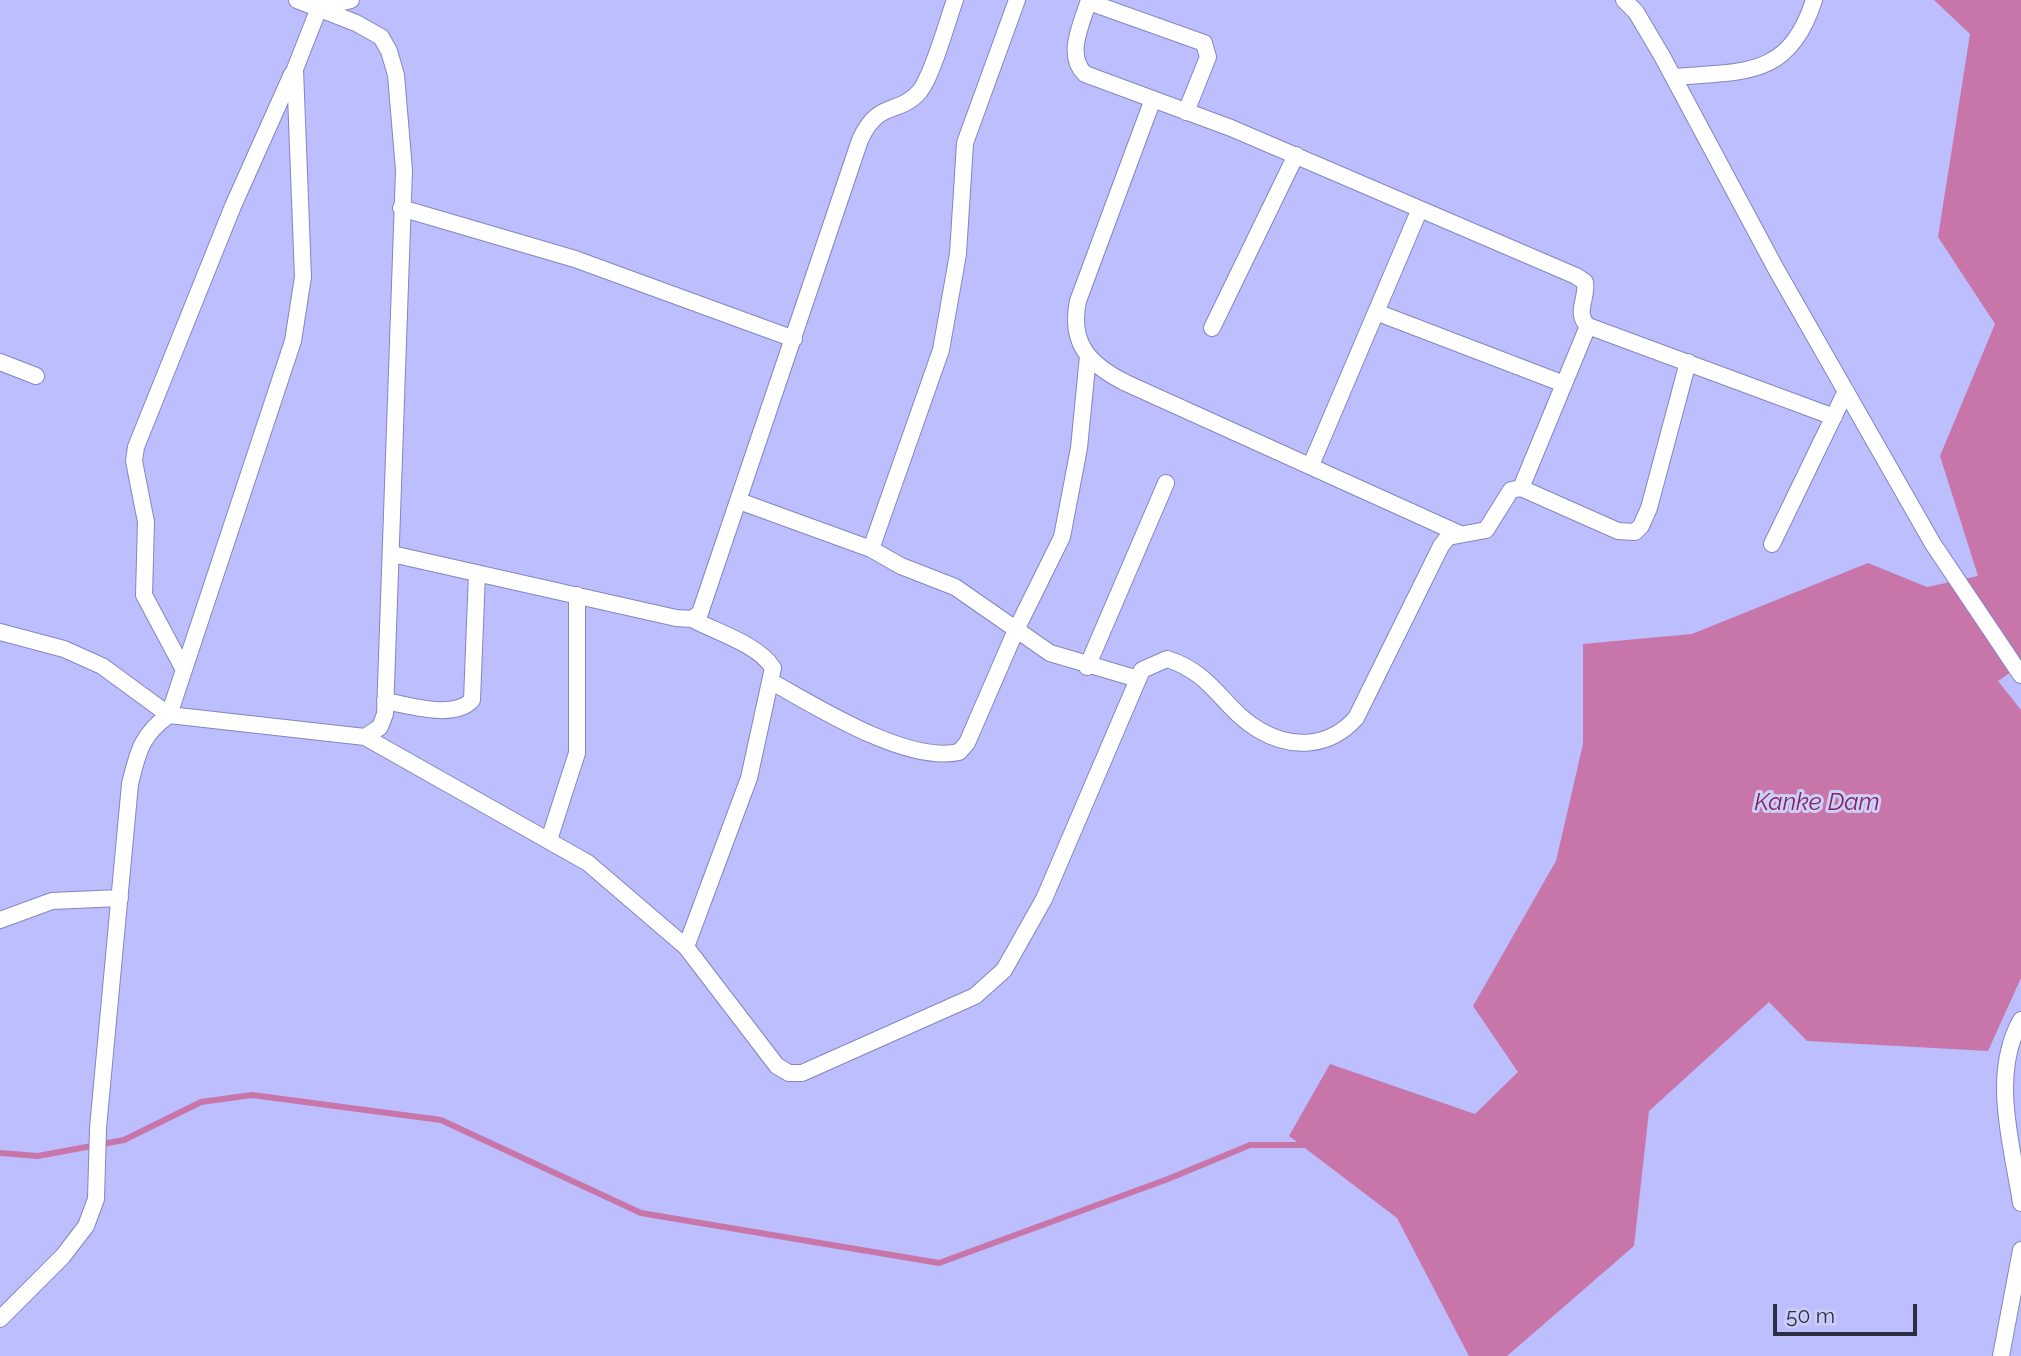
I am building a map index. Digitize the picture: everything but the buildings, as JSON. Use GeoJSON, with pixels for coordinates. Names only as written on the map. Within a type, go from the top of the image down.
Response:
{"type":"FeatureCollection","features":[{"type":"Feature","properties":{"kind":"street"},"geometry":{"type":"LineString","coordinates":[[297,0],[381,37],[390,51],[396,75],[404,170],[392,554],[385,701],[380,727],[365,737]]}},
{"type":"Feature","properties":{"kind":"street"},"geometry":{"type":"LineString","coordinates":[[319,8],[351,0]]}},
{"type":"Feature","properties":{"kind":"street"},"geometry":{"type":"LineString","coordinates":[[692,619],[700,613],[868,123],[888,107],[908,100],[924,85],[955,0]]}},
{"type":"Feature","properties":{"kind":"street"},"geometry":{"type":"LineString","coordinates":[[871,549],[941,351],[958,254],[965,143],[1017,0]]}},
{"type":"Feature","properties":{"kind":"street"},"geometry":{"type":"LineString","coordinates":[[1623,0],[1636,12],[1674,77],[1776,269],[1933,544],[2021,675]]}},
{"type":"Feature","properties":{"kind":"street"},"geometry":{"type":"LineString","coordinates":[[1674,77],[1751,70],[1773,62],[1794,44],[1814,0]]}},
{"type":"Feature","properties":{"kind":"street"},"geometry":{"type":"LineString","coordinates":[[1186,111],[1208,57],[1204,43],[1089,1],[1074,53],[1077,66],[1102,83],[1186,111],[1296,155],[1419,211],[1576,276],[1585,282],[1586,291],[1581,312],[1582,320],[1588,326],[1833,417]]}},
{"type":"Feature","properties":{"kind":"street"},"geometry":{"type":"LineString","coordinates":[[184,670],[151,613],[144,595],[146,522],[134,461],[136,447],[233,206],[295,69],[319,8]]}},
{"type":"Feature","properties":{"kind":"street"},"geometry":{"type":"LineString","coordinates":[[0,1335],[2,1317],[63,1256],[86,1226],[96,1199],[98,1128],[130,784],[137,753],[150,729],[169,715],[293,341],[300,308],[303,246],[296,152],[295,69]]}},
{"type":"Feature","properties":{"kind":"street"},"geometry":{"type":"LineString","coordinates":[[1153,99],[1078,301],[1074,320],[1078,338],[1088,356],[1105,372],[1126,383],[1460,534]]}},
{"type":"Feature","properties":{"kind":"street"},"geometry":{"type":"LineString","coordinates":[[1212,328],[1296,155]]}},
{"type":"Feature","properties":{"kind":"street"},"geometry":{"type":"LineString","coordinates":[[401,208],[575,259],[794,339]]}},
{"type":"Feature","properties":{"kind":"street"},"geometry":{"type":"LineString","coordinates":[[1311,465],[1419,211]]}},
{"type":"Feature","properties":{"kind":"street"},"geometry":{"type":"LineString","coordinates":[[1376,312],[1564,384]]}},
{"type":"Feature","properties":{"kind":"street"},"geometry":{"type":"LineString","coordinates":[[1521,488],[1588,326]]}},
{"type":"Feature","properties":{"kind":"street"},"geometry":{"type":"LineString","coordinates":[[772,682],[861,730],[930,753],[948,755],[959,752],[967,743],[1016,630],[1062,537],[1079,448],[1088,356]]}},
{"type":"Feature","properties":{"kind":"street"},"geometry":{"type":"LineString","coordinates":[[0,362],[36,376]]}},
{"type":"Feature","properties":{"kind":"street"},"geometry":{"type":"LineString","coordinates":[[0,632],[64,649],[102,666],[169,715],[365,737],[588,863],[686,947],[777,1066],[789,1073],[802,1073],[975,996],[1004,970],[1044,899],[1142,670],[1154,662],[1167,659],[1176,661],[1199,673],[1258,730],[1282,740],[1306,744],[1329,740],[1343,733],[1356,718],[1441,546],[1448,537],[1486,530],[1511,490],[1521,488],[1618,531],[1635,532],[1642,526],[1688,362]]}},
{"type":"Feature","properties":{"kind":"street"},"geometry":{"type":"LineString","coordinates":[[1772,544],[1846,391]]}},
{"type":"Feature","properties":{"kind":"street"},"geometry":{"type":"LineString","coordinates":[[1087,667],[1166,483]]}},
{"type":"Feature","properties":{"kind":"street"},"geometry":{"type":"LineString","coordinates":[[739,501],[871,549],[901,566],[955,587],[1050,653],[1087,667],[1138,679]]}},
{"type":"Feature","properties":{"kind":"street"},"geometry":{"type":"LineString","coordinates":[[392,554],[692,619],[768,660],[773,668],[772,682],[749,778],[686,947]]}},
{"type":"Feature","properties":{"kind":"street"},"geometry":{"type":"LineString","coordinates":[[385,701],[452,710],[465,709],[472,700],[477,573]]}},
{"type":"Feature","properties":{"kind":"street"},"geometry":{"type":"LineString","coordinates":[[549,840],[577,753],[577,595]]}},
{"type":"Feature","properties":{"kind":"street"},"geometry":{"type":"LineString","coordinates":[[0,920],[52,901],[120,898]]}},
{"type":"Feature","properties":{"kind":"street"},"geometry":{"type":"LineString","coordinates":[[2021,1020],[2007,1060],[2006,1124],[2021,1203]]}},
{"type":"Feature","properties":{"kind":"street"},"geometry":{"type":"LineString","coordinates":[[2001,1356],[2021,1250]]}},
{"type":"Feature","properties":{"kind":"water","name":"Kanke Dam"},"geometry":{"type":"Polygon","coordinates":[[[1934,0],[2021,0],[2021,665],[1998,681],[2021,710],[2021,978],[1988,1051],[1807,1041],[1769,1002],[1649,1111],[1634,1246],[1507,1356],[1469,1356],[1397,1218],[1289,1136],[1330,1064],[1475,1114],[1518,1072],[1473,1006],[1556,861],[1583,744],[1583,644],[1692,634],[1868,563],[1927,587],[1978,576],[1940,456],[1995,324],[1938,237],[1970,34],[1934,0]]]}},
{"type":"Feature","properties":{"kind":"waterway"},"geometry":{"type":"LineString","coordinates":[[0,1153],[38,1156],[124,1140],[201,1102],[252,1095],[441,1120],[641,1213],[939,1263],[1168,1179],[1250,1145],[1307,1145]]}}]}
